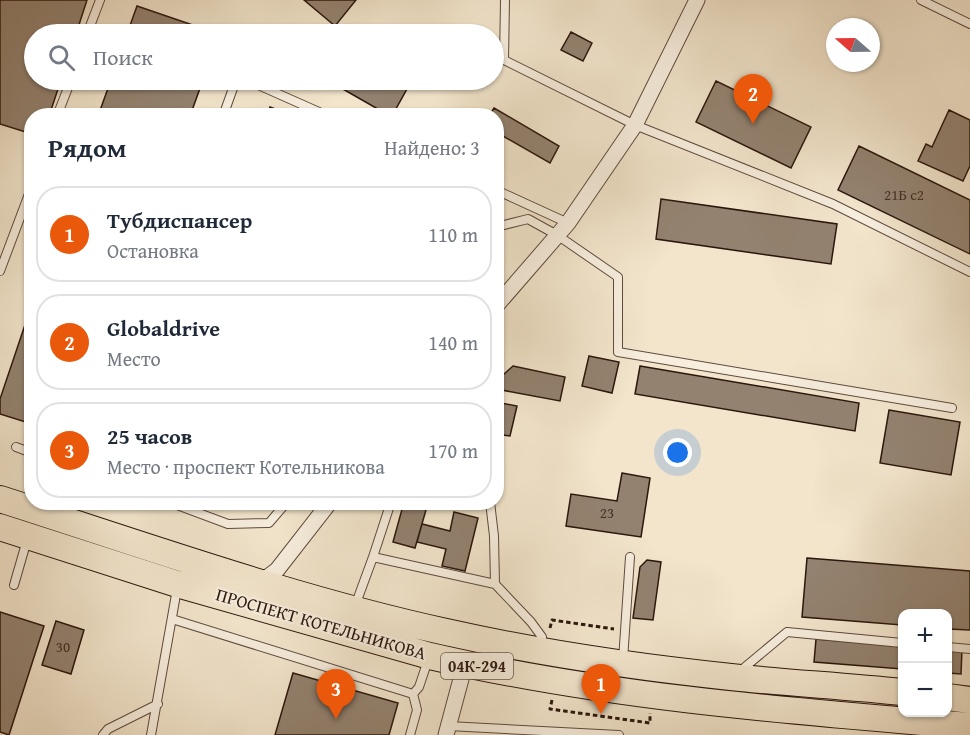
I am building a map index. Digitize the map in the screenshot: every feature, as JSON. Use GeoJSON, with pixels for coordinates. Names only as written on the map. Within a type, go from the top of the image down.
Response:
{"type":"FeatureCollection","features":[{"type":"Feature","properties":{"kind":"highway","name":"ПРОСПЕКТ КОТЕЛЬНИКОВА"},"geometry":{"type":"LineString","coordinates":[[0,499],[24,507]]}},
{"type":"Feature","properties":{"kind":"highway","name":"ПРОСПЕКТ КОТЕЛЬНИКОВА"},"geometry":{"type":"LineString","coordinates":[[35,510],[353,610],[446,632],[540,651],[623,664],[733,677],[898,692]]}},
{"type":"Feature","properties":{"kind":"highway","name":"ПРОСПЕКТ КОТЕЛЬНИКОВА"},"geometry":{"type":"LineString","coordinates":[[0,527],[177,584],[465,664],[653,696],[940,729],[970,726]]}},
{"type":"Feature","properties":{"kind":"highway"},"geometry":{"type":"LineString","coordinates":[[952,698],[970,700]]}},
{"type":"Feature","properties":{"kind":"street"},"geometry":{"type":"LineString","coordinates":[[504,297],[568,222],[635,125],[697,0]]}},
{"type":"Feature","properties":{"kind":"street"},"geometry":{"type":"LineString","coordinates":[[261,582],[277,570],[324,510]]}},
{"type":"Feature","properties":{"kind":"street"},"geometry":{"type":"LineString","coordinates":[[447,730],[465,664]]}},
{"type":"Feature","properties":{"kind":"lane"},"geometry":{"type":"LineString","coordinates":[[91,24],[100,0]]}},
{"type":"Feature","properties":{"kind":"lane"},"geometry":{"type":"LineString","coordinates":[[505,0],[504,60],[635,125],[833,204],[970,272]]}},
{"type":"Feature","properties":{"kind":"lane"},"geometry":{"type":"LineString","coordinates":[[921,0],[970,24]]}},
{"type":"Feature","properties":{"kind":"lane"},"geometry":{"type":"LineString","coordinates":[[60,108],[67,90]]}},
{"type":"Feature","properties":{"kind":"lane"},"geometry":{"type":"LineString","coordinates":[[227,108],[233,90]]}},
{"type":"Feature","properties":{"kind":"lane"},"geometry":{"type":"LineString","coordinates":[[270,90],[310,108]]}},
{"type":"Feature","properties":{"kind":"lane"},"geometry":{"type":"LineString","coordinates":[[504,194],[568,222]]}},
{"type":"Feature","properties":{"kind":"lane"},"geometry":{"type":"LineString","coordinates":[[0,271],[24,207]]}},
{"type":"Feature","properties":{"kind":"lane"},"geometry":{"type":"LineString","coordinates":[[504,225],[528,219],[557,235],[618,277],[618,352],[951,408]]}},
{"type":"Feature","properties":{"kind":"lane"},"geometry":{"type":"LineString","coordinates":[[16,447],[24,450]]}},
{"type":"Feature","properties":{"kind":"lane"},"geometry":{"type":"LineString","coordinates":[[190,510],[228,524],[268,523],[280,510]]}},
{"type":"Feature","properties":{"kind":"lane"},"geometry":{"type":"LineString","coordinates":[[353,610],[374,557],[389,510]]}},
{"type":"Feature","properties":{"kind":"lane"},"geometry":{"type":"LineString","coordinates":[[491,510],[495,584]]}},
{"type":"Feature","properties":{"kind":"lane"},"geometry":{"type":"LineString","coordinates":[[14,585],[28,536]]}},
{"type":"Feature","properties":{"kind":"lane"},"geometry":{"type":"LineString","coordinates":[[374,557],[495,584],[542,637],[540,651]]}},
{"type":"Feature","properties":{"kind":"lane"},"geometry":{"type":"LineString","coordinates":[[623,664],[630,557]]}},
{"type":"Feature","properties":{"kind":"lane"},"geometry":{"type":"LineString","coordinates":[[151,735],[177,584]]}},
{"type":"Feature","properties":{"kind":"lane"},"geometry":{"type":"LineString","coordinates":[[171,619],[413,694]]}},
{"type":"Feature","properties":{"kind":"lane"},"geometry":{"type":"LineString","coordinates":[[733,677],[787,633],[898,643]]}},
{"type":"Feature","properties":{"kind":"lane"},"geometry":{"type":"LineString","coordinates":[[952,647],[970,649]]}},
{"type":"Feature","properties":{"kind":"lane"},"geometry":{"type":"LineString","coordinates":[[413,694],[419,687],[430,656]]}},
{"type":"Feature","properties":{"kind":"lane"},"geometry":{"type":"LineString","coordinates":[[410,735],[417,710],[413,694]]}},
{"type":"Feature","properties":{"kind":"lane"},"geometry":{"type":"LineString","coordinates":[[103,735],[108,729],[158,704]]}},
{"type":"Feature","properties":{"kind":"lane"},"geometry":{"type":"LineString","coordinates":[[447,730],[619,735]]}},
{"type":"Feature","properties":{"kind":"path"},"geometry":{"type":"LineString","coordinates":[[552,620],[614,629]]}},
{"type":"Feature","properties":{"kind":"path"},"geometry":{"type":"LineString","coordinates":[[552,699],[550,709],[650,723]]}},
{"type":"Feature","properties":{"kind":"building"},"geometry":{"type":"Polygon","coordinates":[[[0,0],[87,0],[79,24],[24,24],[24,90],[58,90],[52,108],[24,108],[24,132],[0,124],[0,0]]]}},
{"type":"Feature","properties":{"kind":"building"},"geometry":{"type":"Polygon","coordinates":[[[304,0],[356,0],[337,24],[333,24],[304,0]]]}},
{"type":"Feature","properties":{"kind":"building"},"geometry":{"type":"Polygon","coordinates":[[[137,6],[190,24],[131,24],[137,6]]]}},
{"type":"Feature","properties":{"kind":"building"},"geometry":{"type":"Polygon","coordinates":[[[571,32],[592,43],[583,61],[561,50],[571,32]]]}},
{"type":"Feature","properties":{"kind":"building"},"geometry":{"type":"Polygon","coordinates":[[[716,81],[811,127],[791,168],[696,122],[716,81]]]}},
{"type":"Feature","properties":{"kind":"building"},"geometry":{"type":"Polygon","coordinates":[[[107,90],[199,90],[193,108],[101,108],[107,90]]]}},
{"type":"Feature","properties":{"kind":"building"},"geometry":{"type":"Polygon","coordinates":[[[344,90],[406,90],[396,108],[376,108],[344,90]]]}},
{"type":"Feature","properties":{"kind":"building"},"geometry":{"type":"Polygon","coordinates":[[[949,110],[970,120],[970,166],[963,181],[918,161],[926,144],[932,147],[949,110]]]}},
{"type":"Feature","properties":{"kind":"building"},"geometry":{"type":"Polygon","coordinates":[[[504,114],[559,146],[550,163],[504,137],[504,114]]]}},
{"type":"Feature","properties":{"kind":"building"},"geometry":{"type":"Polygon","coordinates":[[[859,146],[970,200],[970,254],[838,190],[859,146]]]}},
{"type":"Feature","properties":{"kind":"building"},"geometry":{"type":"Polygon","coordinates":[[[661,199],[837,224],[831,264],[656,239],[661,199]]]}},
{"type":"Feature","properties":{"kind":"building"},"geometry":{"type":"Polygon","coordinates":[[[24,328],[24,422],[0,414],[0,399],[24,328]]]}},
{"type":"Feature","properties":{"kind":"building"},"geometry":{"type":"Polygon","coordinates":[[[589,356],[619,362],[612,393],[582,386],[589,356]]]}},
{"type":"Feature","properties":{"kind":"building"},"geometry":{"type":"Polygon","coordinates":[[[513,366],[565,377],[560,401],[504,390],[504,374],[513,366]]]}},
{"type":"Feature","properties":{"kind":"building"},"geometry":{"type":"Polygon","coordinates":[[[640,366],[859,403],[855,431],[635,394],[640,366]]]}},
{"type":"Feature","properties":{"kind":"building"},"geometry":{"type":"Polygon","coordinates":[[[504,404],[517,406],[510,436],[504,435],[504,404]]]}},
{"type":"Feature","properties":{"kind":"building"},"geometry":{"type":"Polygon","coordinates":[[[889,410],[960,422],[951,475],[880,463],[889,410]]]}},
{"type":"Feature","properties":{"kind":"building"},"geometry":{"type":"Polygon","coordinates":[[[622,473],[650,478],[641,537],[566,526],[571,494],[617,501],[622,473]]]}},
{"type":"Feature","properties":{"kind":"building"},"geometry":{"type":"Polygon","coordinates":[[[402,510],[426,510],[415,548],[393,542],[402,510]]]}},
{"type":"Feature","properties":{"kind":"building"},"geometry":{"type":"Polygon","coordinates":[[[454,512],[478,518],[465,571],[442,566],[446,549],[417,542],[422,524],[450,531],[454,512]]]}},
{"type":"Feature","properties":{"kind":"building"},"geometry":{"type":"Polygon","coordinates":[[[807,558],[970,571],[970,630],[952,629],[952,609],[898,609],[898,625],[802,617],[807,558]]]}},
{"type":"Feature","properties":{"kind":"building"},"geometry":{"type":"Polygon","coordinates":[[[647,560],[661,562],[653,620],[633,618],[640,567],[647,560]]]}},
{"type":"Feature","properties":{"kind":"building"},"geometry":{"type":"Polygon","coordinates":[[[0,612],[44,626],[9,735],[0,732],[0,612]]]}},
{"type":"Feature","properties":{"kind":"building"},"geometry":{"type":"Polygon","coordinates":[[[56,621],[84,630],[71,674],[42,665],[56,621]]]}},
{"type":"Feature","properties":{"kind":"building"},"geometry":{"type":"Polygon","coordinates":[[[816,639],[898,646],[898,669],[814,662],[816,639]]]}},
{"type":"Feature","properties":{"kind":"building"},"geometry":{"type":"Polygon","coordinates":[[[952,649],[962,650],[961,674],[952,673],[952,649]]]}},
{"type":"Feature","properties":{"kind":"building"},"geometry":{"type":"Polygon","coordinates":[[[293,673],[398,703],[389,735],[275,735],[293,673]]]}},
{"type":"Feature","properties":{"kind":"place","name":"Globaldrive"},"geometry":{"type":"Point","coordinates":[753,124]}},
{"type":"Feature","properties":{"kind":"place","name":"Тубдиспансер"},"geometry":{"type":"Point","coordinates":[601,714]}},
{"type":"Feature","properties":{"kind":"place","name":"25 часов"},"geometry":{"type":"Point","coordinates":[336,719]}}]}
